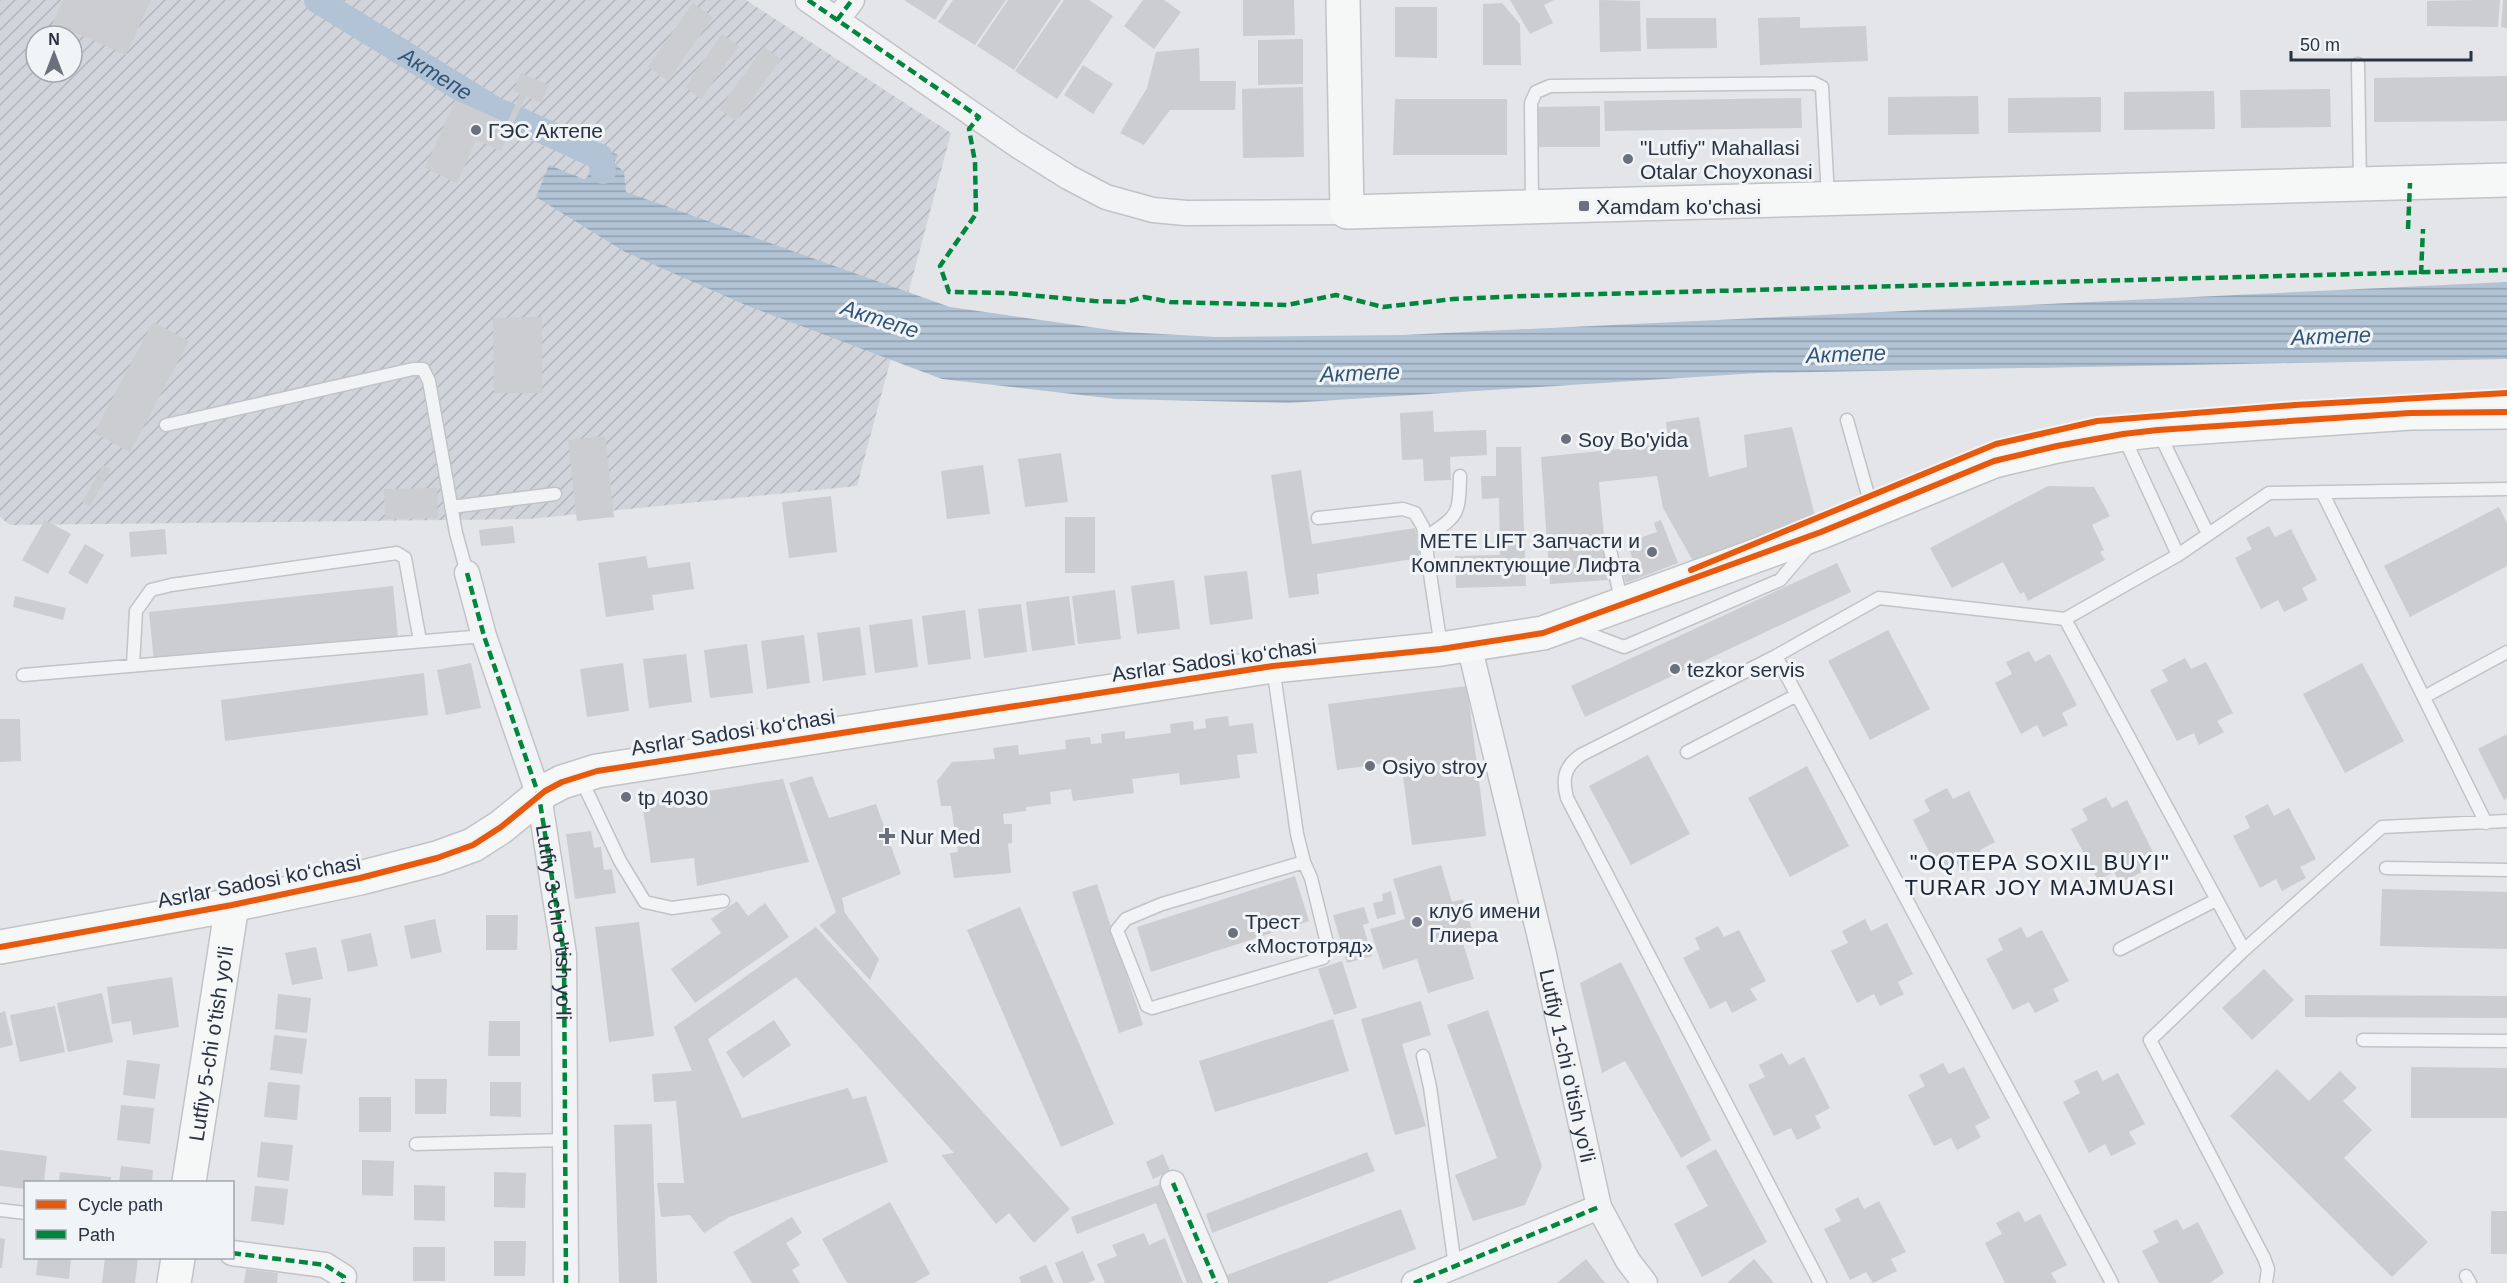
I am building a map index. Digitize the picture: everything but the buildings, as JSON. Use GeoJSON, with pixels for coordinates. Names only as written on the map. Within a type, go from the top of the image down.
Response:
{"type":"FeatureCollection","features":[{"type":"Feature","properties":{"kind":"street"},"geometry":{"type":"LineString","coordinates":[[808,0],[1017,145],[1068,177],[1106,197],[1153,210],[1186,213],[1347,212],[2507,180]]}},
{"type":"Feature","properties":{"kind":"street"},"geometry":{"type":"LineString","coordinates":[[837,20],[852,0]]}},
{"type":"Feature","properties":{"kind":"street"},"geometry":{"type":"LineString","coordinates":[[1343,0],[1347,212]]}},
{"type":"Feature","properties":{"kind":"street","name":"Asrlar Sadosi ko‘chasi"},"geometry":{"type":"LineString","coordinates":[[0,947],[360,878],[447,855],[473,845],[501,827],[538,796],[579,775],[1273,666],[1455,647],[1543,633],[1821,532],[1994,461],[2057,446],[2158,430],[2410,413],[2507,412]]}},
{"type":"Feature","properties":{"kind":"street","name":"Lutfiy 3-chi o'tish yo'li"},"geometry":{"type":"LineString","coordinates":[[467,573],[484,636],[538,796],[564,954],[566,1283]]}},
{"type":"Feature","properties":{"kind":"street","name":"Lutfiy 1-chi o'tish yo'li"},"geometry":{"type":"LineString","coordinates":[[1455,647],[1543,950],[1599,1207],[1628,1261],[1645,1283]]}},
{"type":"Feature","properties":{"kind":"street","name":"Lutfiy 5-chi o'tish yo'li"},"geometry":{"type":"LineString","coordinates":[[189,1181],[232,904]]}},
{"type":"Feature","properties":{"kind":"street"},"geometry":{"type":"LineString","coordinates":[[1173,1183],[1216,1283]]}},
{"type":"Feature","properties":{"kind":"street"},"geometry":{"type":"LineString","coordinates":[[1414,1283],[1599,1207]]}},
{"type":"Feature","properties":{"kind":"street"},"geometry":{"type":"LineString","coordinates":[[234,1253],[325,1265],[344,1277],[343,1283]]}},
{"type":"Feature","properties":{"kind":"street"},"geometry":{"type":"LineString","coordinates":[[174,1283],[178,1259]]}},
{"type":"Feature","properties":{"kind":"lane"},"geometry":{"type":"LineString","coordinates":[[2358,64],[2360,184]]}},
{"type":"Feature","properties":{"kind":"lane"},"geometry":{"type":"LineString","coordinates":[[1532,207],[1531,103],[1536,92],[1550,86],[1814,83],[1822,87],[1828,199]]}},
{"type":"Feature","properties":{"kind":"lane"},"geometry":{"type":"LineString","coordinates":[[166,425],[412,369],[423,369],[429,381],[451,507],[467,573]]}},
{"type":"Feature","properties":{"kind":"lane"},"geometry":{"type":"LineString","coordinates":[[1847,420],[1872,510]]}},
{"type":"Feature","properties":{"kind":"lane"},"geometry":{"type":"LineString","coordinates":[[2158,430],[2208,534]]}},
{"type":"Feature","properties":{"kind":"lane"},"geometry":{"type":"LineString","coordinates":[[2123,434],[2178,555]]}},
{"type":"Feature","properties":{"kind":"lane"},"geometry":{"type":"LineString","coordinates":[[1425,538],[1451,520],[1459,506],[1460,476]]}},
{"type":"Feature","properties":{"kind":"lane"},"geometry":{"type":"LineString","coordinates":[[1820,1283],[1567,798],[1564,773],[1571,762],[1776,656],[1880,598],[2065,619],[2178,555],[2270,493],[2507,489]]}},
{"type":"Feature","properties":{"kind":"lane"},"geometry":{"type":"LineString","coordinates":[[2322,492],[2486,823]]}},
{"type":"Feature","properties":{"kind":"lane"},"geometry":{"type":"LineString","coordinates":[[451,507],[555,494]]}},
{"type":"Feature","properties":{"kind":"lane"},"geometry":{"type":"LineString","coordinates":[[1318,518],[1403,509],[1415,513],[1423,527],[1455,647]]}},
{"type":"Feature","properties":{"kind":"lane"},"geometry":{"type":"LineString","coordinates":[[1568,625],[1624,646],[1780,580],[1821,532]]}},
{"type":"Feature","properties":{"kind":"lane"},"geometry":{"type":"LineString","coordinates":[[1610,550],[1623,605]]}},
{"type":"Feature","properties":{"kind":"lane"},"geometry":{"type":"LineString","coordinates":[[133,665],[136,611],[151,590],[171,585],[397,553],[405,558],[420,641]]}},
{"type":"Feature","properties":{"kind":"lane"},"geometry":{"type":"LineString","coordinates":[[2065,619],[2244,950]]}},
{"type":"Feature","properties":{"kind":"lane"},"geometry":{"type":"LineString","coordinates":[[23,675],[484,636]]}},
{"type":"Feature","properties":{"kind":"lane"},"geometry":{"type":"LineString","coordinates":[[2424,697],[2507,652]]}},
{"type":"Feature","properties":{"kind":"lane"},"geometry":{"type":"LineString","coordinates":[[1776,656],[2112,1283]]}},
{"type":"Feature","properties":{"kind":"lane"},"geometry":{"type":"LineString","coordinates":[[1273,666],[1297,834],[1328,946],[1323,958],[1152,1008],[1147,1006],[1117,930],[1126,919],[1162,904],[1304,862]]}},
{"type":"Feature","properties":{"kind":"lane"},"geometry":{"type":"LineString","coordinates":[[1687,752],[1796,696]]}},
{"type":"Feature","properties":{"kind":"lane"},"geometry":{"type":"LineString","coordinates":[[579,775],[620,861],[645,902],[672,908],[723,901]]}},
{"type":"Feature","properties":{"kind":"lane"},"geometry":{"type":"LineString","coordinates":[[2266,1283],[2268,1269],[2264,1258],[2150,1040],[2244,950],[2382,827],[2507,821]]}},
{"type":"Feature","properties":{"kind":"lane"},"geometry":{"type":"LineString","coordinates":[[2386,868],[2507,870]]}},
{"type":"Feature","properties":{"kind":"lane"},"geometry":{"type":"LineString","coordinates":[[2120,949],[2216,900]]}},
{"type":"Feature","properties":{"kind":"lane"},"geometry":{"type":"LineString","coordinates":[[2363,1040],[2507,1041]]}},
{"type":"Feature","properties":{"kind":"lane"},"geometry":{"type":"LineString","coordinates":[[1423,1056],[1430,1087],[1455,1266]]}},
{"type":"Feature","properties":{"kind":"lane"},"geometry":{"type":"LineString","coordinates":[[416,1144],[565,1140]]}},
{"type":"Feature","properties":{"kind":"lane"},"geometry":{"type":"LineString","coordinates":[[0,1210],[24,1213]]}},
{"type":"Feature","properties":{"kind":"shaded area"},"geometry":{"type":"Polygon","coordinates":[[[0,0],[746,0],[951,133],[857,486],[529,519],[10,525],[0,517],[0,0]]]}},
{"type":"Feature","properties":{"kind":"water"},"geometry":{"type":"Polygon","coordinates":[[[586,140],[618,155],[614,163],[624,172],[626,192],[950,307],[1125,332],[1216,337],[1403,335],[2507,282],[2507,359],[1758,373],[1289,403],[1116,399],[942,379],[748,306],[625,252],[536,197],[549,165],[586,180],[592,166],[577,159],[586,140]]]}},
{"type":"Feature","properties":{"kind":"waterway","name":"Актепе"},"geometry":{"type":"LineString","coordinates":[[317,0],[494,109],[600,157],[603,171]]}},
{"type":"Feature","properties":{"kind":"marked path"},"geometry":{"type":"LineString","coordinates":[[808,0],[979,117],[969,129],[975,162],[976,214],[940,266],[949,292],[1007,293],[1094,301],[1126,302],[1144,297],[1170,302],[1287,305],[1336,295],[1383,307],[1453,299],[1526,296],[2507,270]]}},
{"type":"Feature","properties":{"kind":"marked path"},"geometry":{"type":"LineString","coordinates":[[837,20],[852,0]]}},
{"type":"Feature","properties":{"kind":"marked path"},"geometry":{"type":"LineString","coordinates":[[2408,229],[2410,183]]}},
{"type":"Feature","properties":{"kind":"marked path"},"geometry":{"type":"LineString","coordinates":[[2421,274],[2423,229]]}},
{"type":"Feature","properties":{"kind":"marked path"},"geometry":{"type":"LineString","coordinates":[[467,573],[484,636],[539,796],[564,954],[566,1283]]}},
{"type":"Feature","properties":{"kind":"marked path"},"geometry":{"type":"LineString","coordinates":[[1173,1183],[1216,1283]]}},
{"type":"Feature","properties":{"kind":"marked path"},"geometry":{"type":"LineString","coordinates":[[1414,1283],[1599,1207]]}},
{"type":"Feature","properties":{"kind":"marked path"},"geometry":{"type":"LineString","coordinates":[[234,1253],[325,1265],[344,1277],[343,1283]]}},
{"type":"Feature","properties":{"kind":"cycle path"},"geometry":{"type":"LineString","coordinates":[[1691,570],[1996,444],[2097,421],[2295,405],[2507,393]]}},
{"type":"Feature","properties":{"kind":"cycle path"},"geometry":{"type":"LineString","coordinates":[[0,947],[232,905],[360,878],[437,858],[473,845],[501,827],[545,791],[562,782],[597,771],[1273,666],[1441,649],[1543,633],[1821,532],[1994,461],[2057,446],[2158,430],[2410,413],[2507,412]]}},
{"type":"Feature","properties":{"kind":"place","name":"ГЭС Актепe"},"geometry":{"type":"Point","coordinates":[476,130]}},
{"type":"Feature","properties":{"kind":"place","name":"\"Lutfiy\" Mahallasi Otalar Choyxonasi"},"geometry":{"type":"Point","coordinates":[1628,159]}},
{"type":"Feature","properties":{"kind":"place","name":"Xamdam ko'chasi"},"geometry":{"type":"Point","coordinates":[1584,206]}},
{"type":"Feature","properties":{"kind":"place","name":"Soy Bo'yida"},"geometry":{"type":"Point","coordinates":[1566,439]}},
{"type":"Feature","properties":{"kind":"place","name":"METE LIFT Запчасти и Комплектующие Лифта"},"geometry":{"type":"Point","coordinates":[1652,552]}},
{"type":"Feature","properties":{"kind":"place","name":"tezkor servis"},"geometry":{"type":"Point","coordinates":[1675,669]}},
{"type":"Feature","properties":{"kind":"place","name":"Osiyo stroy"},"geometry":{"type":"Point","coordinates":[1370,766]}},
{"type":"Feature","properties":{"kind":"place","name":"tp 4030"},"geometry":{"type":"Point","coordinates":[626,797]}},
{"type":"Feature","properties":{"kind":"place","name":"Nur Med"},"geometry":{"type":"Point","coordinates":[887,836]}},
{"type":"Feature","properties":{"kind":"place","name":"клуб имени Глиера"},"geometry":{"type":"Point","coordinates":[1417,922]}},
{"type":"Feature","properties":{"kind":"place","name":"Трест «Мостотряд»"},"geometry":{"type":"Point","coordinates":[1233,933]}},
{"type":"Feature","properties":{"kind":"district","name":"\"OQTEPA SOXIL BUYI\" TURAR JOY MAJMUASI"},"geometry":{"type":"Point","coordinates":[2040,874]}}]}
